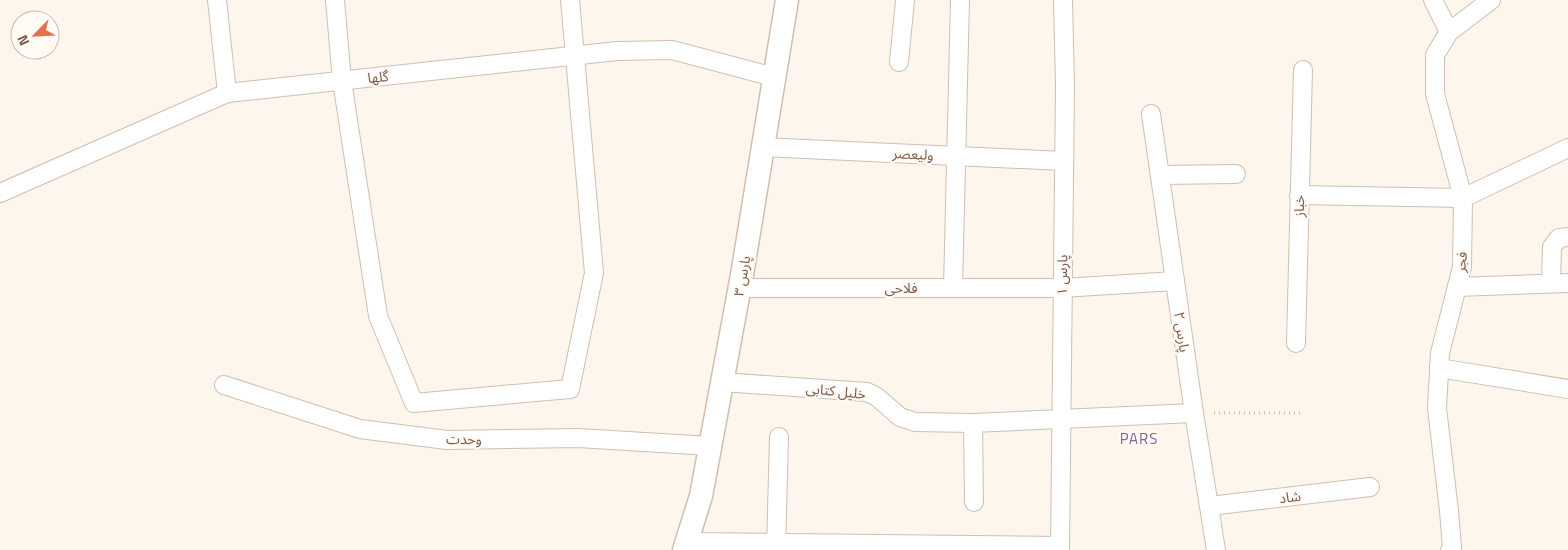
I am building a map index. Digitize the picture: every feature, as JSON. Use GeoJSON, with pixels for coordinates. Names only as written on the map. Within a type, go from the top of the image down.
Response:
{"type":"FeatureCollection","features":[{"type":"Feature","properties":{"kind":"street"},"geometry":{"type":"LineString","coordinates":[[217,0],[227,93]]}},
{"type":"Feature","properties":{"kind":"street"},"geometry":{"type":"LineString","coordinates":[[334,0],[342,81],[378,316],[414,403],[570,389],[594,273],[570,0]]}},
{"type":"Feature","properties":{"kind":"street","name":"پارس ۳"},"geometry":{"type":"LineString","coordinates":[[685,546],[701,496],[740,288],[787,0]]}},
{"type":"Feature","properties":{"kind":"street"},"geometry":{"type":"LineString","coordinates":[[899,62],[905,0]]}},
{"type":"Feature","properties":{"kind":"street"},"geometry":{"type":"LineString","coordinates":[[953,288],[960,0]]}},
{"type":"Feature","properties":{"kind":"street","name":"پارس ۱"},"geometry":{"type":"LineString","coordinates":[[1060,548],[1064,161],[1063,0]]}},
{"type":"Feature","properties":{"kind":"street"},"geometry":{"type":"LineString","coordinates":[[1433,0],[1449,32]]}},
{"type":"Feature","properties":{"kind":"street","name":"فجر"},"geometry":{"type":"LineString","coordinates":[[1450,550],[1452,548],[1449,510],[1437,408],[1440,353],[1462,267],[1463,198],[1435,94],[1434,55],[1449,32],[1491,0]]}},
{"type":"Feature","properties":{"kind":"street","name":"گلها"},"geometry":{"type":"LineString","coordinates":[[0,193],[227,93],[574,56],[672,50],[774,77]]}},
{"type":"Feature","properties":{"kind":"street","name":"خباز"},"geometry":{"type":"LineString","coordinates":[[1296,342],[1303,70]]}},
{"type":"Feature","properties":{"kind":"street","name":"پارس ۲"},"geometry":{"type":"LineString","coordinates":[[1151,114],[1194,413],[1216,550]]}},
{"type":"Feature","properties":{"kind":"street","name":"ولیعصر"},"geometry":{"type":"LineString","coordinates":[[762,146],[1064,161]]}},
{"type":"Feature","properties":{"kind":"street"},"geometry":{"type":"LineString","coordinates":[[1300,195],[1463,198],[1568,148]]}},
{"type":"Feature","properties":{"kind":"street"},"geometry":{"type":"LineString","coordinates":[[1161,175],[1236,174]]}},
{"type":"Feature","properties":{"kind":"street"},"geometry":{"type":"LineString","coordinates":[[1457,288],[1559,283],[1552,247],[1564,237]]}},
{"type":"Feature","properties":{"kind":"street","name":"فلاحی"},"geometry":{"type":"LineString","coordinates":[[740,288],[1062,288],[1175,281]]}},
{"type":"Feature","properties":{"kind":"street"},"geometry":{"type":"LineString","coordinates":[[1439,368],[1568,389]]}},
{"type":"Feature","properties":{"kind":"street","name":"خلیل کتابی"},"geometry":{"type":"LineString","coordinates":[[722,382],[867,392],[876,396],[900,417],[916,422],[973,423],[1194,413]]}},
{"type":"Feature","properties":{"kind":"street","name":"وحدت"},"geometry":{"type":"LineString","coordinates":[[224,385],[360,429],[447,440],[578,438],[710,446]]}},
{"type":"Feature","properties":{"kind":"street"},"geometry":{"type":"LineString","coordinates":[[973,423],[974,502]]}},
{"type":"Feature","properties":{"kind":"street"},"geometry":{"type":"LineString","coordinates":[[776,546],[779,437]]}},
{"type":"Feature","properties":{"kind":"street","name":"شاد"},"geometry":{"type":"LineString","coordinates":[[1210,506],[1370,487]]}},
{"type":"Feature","properties":{"kind":"street"},"geometry":{"type":"LineString","coordinates":[[685,546],[1060,548]]}},
{"type":"Feature","properties":{"kind":"path"},"geometry":{"type":"LineString","coordinates":[[1194,413],[1301,413]]}},
{"type":"Feature","properties":{"kind":"district","name":"PARS"},"geometry":{"type":"Point","coordinates":[1139,439]}}]}
